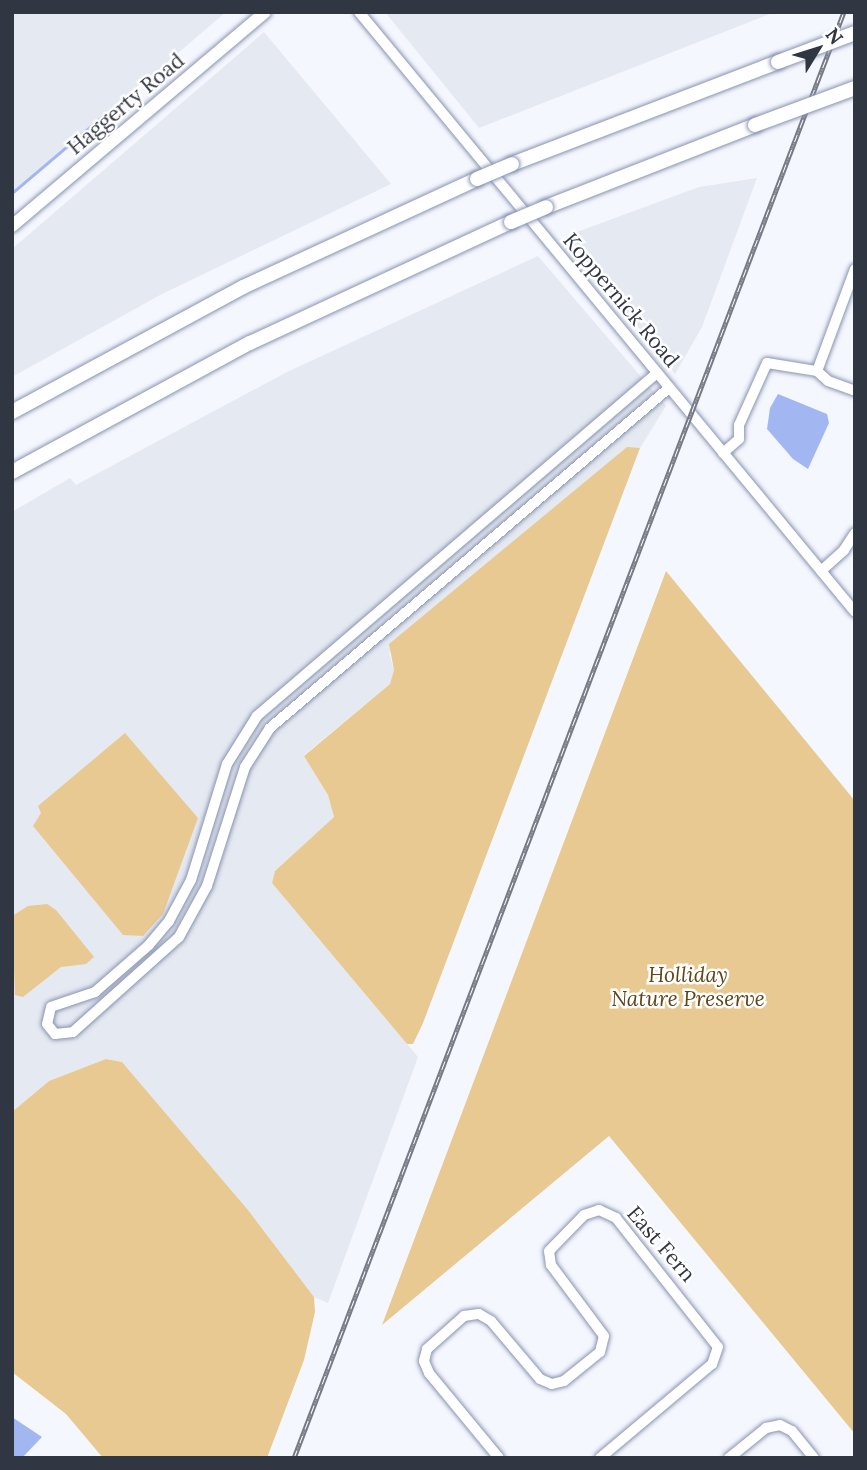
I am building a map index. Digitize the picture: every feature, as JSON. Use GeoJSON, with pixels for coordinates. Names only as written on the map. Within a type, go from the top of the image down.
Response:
{"type":"FeatureCollection","features":[{"type":"Feature","properties":{"kind":"highway"},"geometry":{"type":"LineString","coordinates":[[12,412],[243,287],[512,164],[855,33]]}},
{"type":"Feature","properties":{"kind":"highway"},"geometry":{"type":"LineString","coordinates":[[12,472],[250,343],[511,222],[855,88]]}},
{"type":"Feature","properties":{"kind":"main road","name":"Haggerty Road"},"geometry":{"type":"LineString","coordinates":[[12,226],[265,12]]}},
{"type":"Feature","properties":{"kind":"street","name":"Koppernick Road"},"geometry":{"type":"LineString","coordinates":[[359,12],[855,612]]}},
{"type":"Feature","properties":{"kind":"street"},"geometry":{"type":"LineString","coordinates":[[817,371],[855,269]]}},
{"type":"Feature","properties":{"kind":"street"},"geometry":{"type":"LineString","coordinates":[[723,453],[739,439],[739,425],[765,365],[776,362],[801,371],[817,371],[828,381],[855,391]]}},
{"type":"Feature","properties":{"kind":"street"},"geometry":{"type":"LineString","coordinates":[[657,373],[295,680],[243,733],[220,783],[191,880],[175,912],[149,945],[95,992],[51,1007],[47,1024],[55,1034],[68,1035],[106,1006],[162,957],[188,924],[207,886],[236,789],[263,735],[306,693],[669,387]]}},
{"type":"Feature","properties":{"kind":"street"},"geometry":{"type":"LineString","coordinates":[[577,442],[588,455]]}},
{"type":"Feature","properties":{"kind":"street"},"geometry":{"type":"LineString","coordinates":[[499,507],[510,521]]}},
{"type":"Feature","properties":{"kind":"street"},"geometry":{"type":"LineString","coordinates":[[821,571],[855,533]]}},
{"type":"Feature","properties":{"kind":"street"},"geometry":{"type":"LineString","coordinates":[[413,579],[425,593]]}},
{"type":"Feature","properties":{"kind":"street"},"geometry":{"type":"LineString","coordinates":[[295,680],[306,693]]}},
{"type":"Feature","properties":{"kind":"street"},"geometry":{"type":"LineString","coordinates":[[220,783],[236,789]]}},
{"type":"Feature","properties":{"kind":"street"},"geometry":{"type":"LineString","coordinates":[[95,992],[106,1006]]}},
{"type":"Feature","properties":{"kind":"street","name":"East Fern"},"geometry":{"type":"LineString","coordinates":[[499,1458],[429,1373],[424,1361],[426,1349],[464,1316],[479,1314],[491,1321],[540,1380],[552,1384],[564,1381],[600,1352],[604,1336],[551,1265],[549,1251],[583,1216],[599,1210],[616,1218],[718,1347],[712,1364],[600,1458]]}},
{"type":"Feature","properties":{"kind":"street"},"geometry":{"type":"LineString","coordinates":[[729,1458],[766,1428],[780,1425],[792,1431],[814,1458]]}},
{"type":"Feature","properties":{"kind":"shaded area"},"geometry":{"type":"Polygon","coordinates":[[[12,12],[226,12],[12,195],[12,12]]]}},
{"type":"Feature","properties":{"kind":"shaded area"},"geometry":{"type":"Polygon","coordinates":[[[385,12],[775,12],[479,128],[385,12]]]}},
{"type":"Feature","properties":{"kind":"shaded area"},"geometry":{"type":"Polygon","coordinates":[[[264,32],[391,184],[162,294],[12,377],[12,249],[264,32]]]}},
{"type":"Feature","properties":{"kind":"shaded area"},"geometry":{"type":"Polygon","coordinates":[[[757,178],[702,327],[675,374],[566,236],[699,187],[757,178]]]}},
{"type":"Feature","properties":{"kind":"shaded area"},"geometry":{"type":"Polygon","coordinates":[[[538,256],[666,406],[640,448],[626,448],[389,653],[394,670],[390,684],[304,755],[328,795],[334,817],[275,871],[272,883],[418,1057],[328,1303],[314,1297],[248,1210],[122,1062],[106,1059],[49,1081],[12,1112],[12,512],[70,478],[76,485],[287,372],[538,256]]]}},
{"type":"Feature","properties":{"kind":"green space"},"geometry":{"type":"Polygon","coordinates":[[[627,447],[640,448],[423,1023],[413,1044],[407,1044],[272,883],[275,871],[334,817],[328,795],[304,756],[390,684],[394,670],[389,644],[627,447]]]}},
{"type":"Feature","properties":{"kind":"green space","name":"Holliday Nature Preserve"},"geometry":{"type":"Polygon","coordinates":[[[666,571],[855,801],[855,1434],[609,1136],[382,1325],[666,571]]]}},
{"type":"Feature","properties":{"kind":"green space"},"geometry":{"type":"Polygon","coordinates":[[[125,733],[198,818],[163,914],[143,936],[123,935],[33,826],[41,813],[38,806],[125,733]]]}},
{"type":"Feature","properties":{"kind":"green space"},"geometry":{"type":"Polygon","coordinates":[[[47,904],[56,910],[94,957],[86,964],[61,967],[23,997],[15,995],[12,916],[28,906],[47,904]]]}},
{"type":"Feature","properties":{"kind":"green space"},"geometry":{"type":"Polygon","coordinates":[[[106,1059],[122,1062],[248,1210],[314,1297],[315,1312],[304,1360],[267,1458],[103,1458],[66,1414],[12,1372],[12,1112],[49,1081],[106,1059]]]}},
{"type":"Feature","properties":{"kind":"water"},"geometry":{"type":"Polygon","coordinates":[[[778,394],[827,414],[829,423],[808,469],[793,459],[767,429],[770,408],[778,394]]]}},
{"type":"Feature","properties":{"kind":"water"},"geometry":{"type":"Polygon","coordinates":[[[12,1417],[42,1437],[22,1458],[12,1458],[12,1417]]]}},
{"type":"Feature","properties":{"kind":"waterway"},"geometry":{"type":"LineString","coordinates":[[12,193],[104,115]]}},
{"type":"Feature","properties":{"kind":"waterway"},"geometry":{"type":"LineString","coordinates":[[12,338],[12,343]]}},
{"type":"Feature","properties":{"kind":"railway"},"geometry":{"type":"LineString","coordinates":[[294,1458],[844,12]]}}]}
